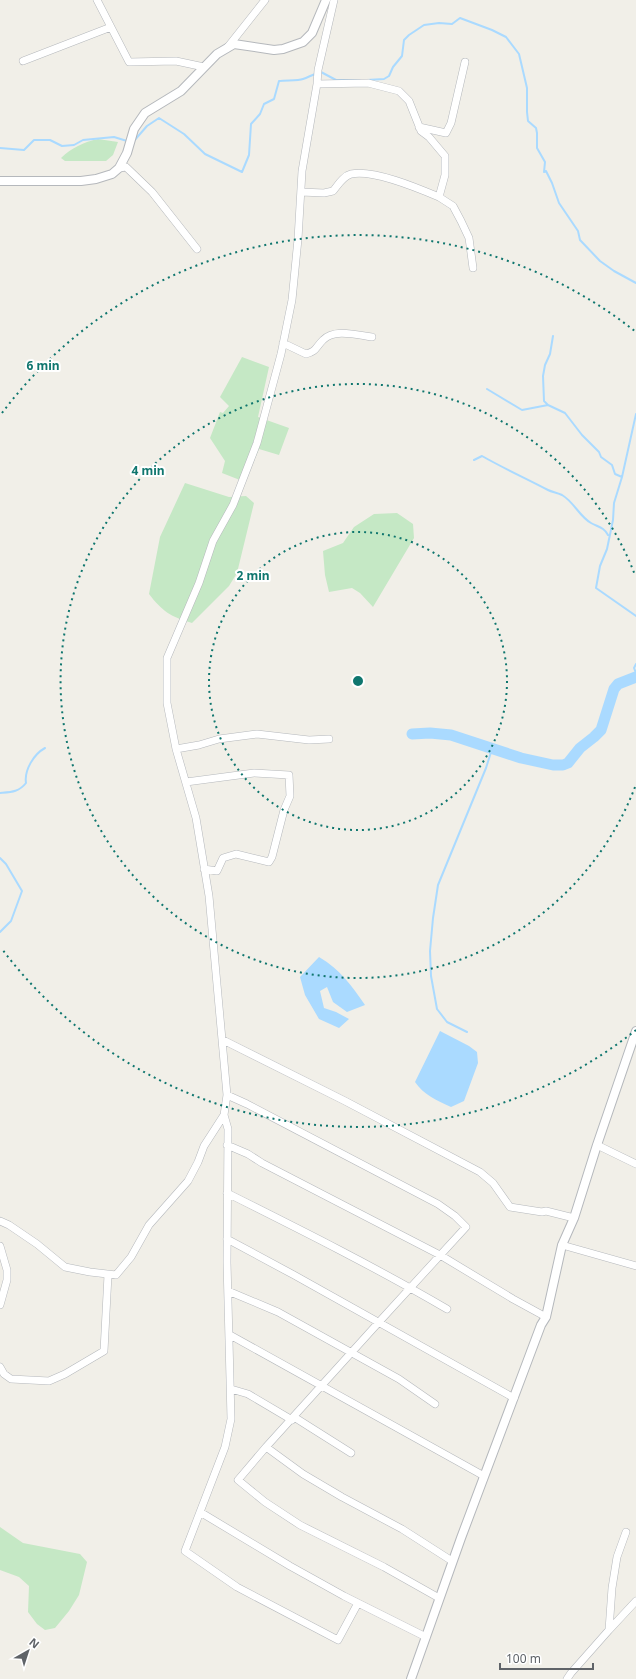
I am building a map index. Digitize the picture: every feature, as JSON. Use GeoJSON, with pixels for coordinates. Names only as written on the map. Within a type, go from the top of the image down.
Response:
{"type":"FeatureCollection","features":[{"type":"Feature","properties":{"kind":"street"},"geometry":{"type":"LineString","coordinates":[[97,0],[129,62],[176,61],[204,68]]}},
{"type":"Feature","properties":{"kind":"street"},"geometry":{"type":"LineString","coordinates":[[227,48],[265,0]]}},
{"type":"Feature","properties":{"kind":"street"},"geometry":{"type":"LineString","coordinates":[[0,181],[81,181],[96,179],[112,174],[119,168],[127,153],[134,129],[145,112],[181,91],[217,54],[234,44],[282,49],[303,42],[312,33],[326,0]]}},
{"type":"Feature","properties":{"kind":"street"},"geometry":{"type":"LineString","coordinates":[[0,1221],[9,1225],[37,1244],[65,1266],[108,1275],[116,1275],[131,1257],[149,1225],[188,1181],[204,1146],[224,1115],[227,1095],[209,896],[196,818],[176,749],[167,703],[167,658],[197,590],[213,541],[233,505],[256,444],[281,354],[292,300],[302,171],[318,73],[334,0]]}},
{"type":"Feature","properties":{"kind":"street"},"geometry":{"type":"LineString","coordinates":[[23,61],[111,27]]}},
{"type":"Feature","properties":{"kind":"street"},"geometry":{"type":"LineString","coordinates":[[419,127],[446,133],[451,123],[465,62]]}},
{"type":"Feature","properties":{"kind":"street"},"geometry":{"type":"LineString","coordinates":[[317,84],[368,83],[399,91],[409,101],[421,132],[429,137],[445,156],[445,175],[439,196]]}},
{"type":"Feature","properties":{"kind":"street"},"geometry":{"type":"LineString","coordinates":[[119,168],[126,167],[152,192],[197,249]]}},
{"type":"Feature","properties":{"kind":"street"},"geometry":{"type":"LineString","coordinates":[[301,192],[324,193],[333,191],[342,180],[350,174],[370,174],[387,178],[439,196],[454,206],[469,238],[473,268]]}},
{"type":"Feature","properties":{"kind":"street"},"geometry":{"type":"LineString","coordinates":[[283,343],[306,354],[314,352],[324,339],[341,332],[372,337]]}},
{"type":"Feature","properties":{"kind":"street"},"geometry":{"type":"LineString","coordinates":[[176,749],[199,746],[219,739],[258,734],[309,740],[329,739]]}},
{"type":"Feature","properties":{"kind":"street"},"geometry":{"type":"LineString","coordinates":[[186,782],[254,773],[289,775],[290,796],[284,810],[274,849],[269,862],[236,854],[223,858],[217,871],[204,869]]}},
{"type":"Feature","properties":{"kind":"street"},"geometry":{"type":"LineString","coordinates":[[411,1679],[452,1561],[541,1325],[546,1317],[562,1245],[574,1218],[636,1031]]}},
{"type":"Feature","properties":{"kind":"street"},"geometry":{"type":"LineString","coordinates":[[223,1040],[345,1101],[480,1172],[493,1183],[510,1208],[542,1212],[546,1210],[574,1218]]}},
{"type":"Feature","properties":{"kind":"street"},"geometry":{"type":"LineString","coordinates":[[227,1095],[438,1204],[455,1216],[466,1227],[410,1287],[238,1480],[265,1502],[300,1525],[384,1566],[439,1598]]}},
{"type":"Feature","properties":{"kind":"street"},"geometry":{"type":"LineString","coordinates":[[224,1115],[228,1129],[226,1239],[230,1335],[231,1419],[225,1447],[185,1551],[237,1587],[338,1640],[358,1603]]}},
{"type":"Feature","properties":{"kind":"street"},"geometry":{"type":"LineString","coordinates":[[227,1145],[248,1154],[262,1163],[440,1255],[546,1317]]}},
{"type":"Feature","properties":{"kind":"street"},"geometry":{"type":"LineString","coordinates":[[597,1145],[636,1164]]}},
{"type":"Feature","properties":{"kind":"street"},"geometry":{"type":"LineString","coordinates":[[226,1193],[330,1244],[410,1287],[447,1309]]}},
{"type":"Feature","properties":{"kind":"street"},"geometry":{"type":"LineString","coordinates":[[226,1239],[379,1322],[514,1398]]}},
{"type":"Feature","properties":{"kind":"street"},"geometry":{"type":"LineString","coordinates":[[562,1245],[636,1266]]}},
{"type":"Feature","properties":{"kind":"street"},"geometry":{"type":"LineString","coordinates":[[0,1246],[7,1270],[7,1280],[0,1305]]}},
{"type":"Feature","properties":{"kind":"street"},"geometry":{"type":"LineString","coordinates":[[0,1367],[4,1374],[11,1379],[49,1381],[65,1374],[104,1351],[108,1275]]}},
{"type":"Feature","properties":{"kind":"street"},"geometry":{"type":"LineString","coordinates":[[228,1291],[278,1312],[399,1379],[435,1404]]}},
{"type":"Feature","properties":{"kind":"street"},"geometry":{"type":"LineString","coordinates":[[230,1335],[484,1476]]}},
{"type":"Feature","properties":{"kind":"street"},"geometry":{"type":"LineString","coordinates":[[231,1388],[248,1394],[351,1453]]}},
{"type":"Feature","properties":{"kind":"street"},"geometry":{"type":"LineString","coordinates":[[266,1447],[303,1474],[402,1529],[452,1561]]}},
{"type":"Feature","properties":{"kind":"street"},"geometry":{"type":"LineString","coordinates":[[200,1512],[290,1566],[358,1603],[426,1636]]}},
{"type":"Feature","properties":{"kind":"street"},"geometry":{"type":"LineString","coordinates":[[610,1630],[612,1588],[617,1557],[626,1532]]}},
{"type":"Feature","properties":{"kind":"street"},"geometry":{"type":"LineString","coordinates":[[567,1679],[636,1601]]}},
{"type":"Feature","properties":{"kind":"green space"},"geometry":{"type":"Polygon","coordinates":[[[98,139],[118,142],[113,155],[106,161],[65,161],[61,158],[78,146],[98,139]]]}},
{"type":"Feature","properties":{"kind":"green space"},"geometry":{"type":"Polygon","coordinates":[[[242,357],[269,367],[258,417],[289,428],[279,455],[259,449],[245,482],[222,473],[225,461],[210,438],[220,412],[223,413],[229,406],[220,397],[242,357]]]}},
{"type":"Feature","properties":{"kind":"green space"},"geometry":{"type":"Polygon","coordinates":[[[185,483],[229,497],[246,496],[254,503],[237,573],[229,586],[192,623],[168,613],[158,605],[149,594],[160,537],[185,483]]]}},
{"type":"Feature","properties":{"kind":"green space"},"geometry":{"type":"Polygon","coordinates":[[[397,513],[413,524],[414,538],[373,607],[360,593],[352,588],[329,592],[325,575],[323,551],[343,543],[354,527],[374,514],[397,513]]]}},
{"type":"Feature","properties":{"kind":"green space"},"geometry":{"type":"Polygon","coordinates":[[[0,1527],[23,1543],[80,1554],[87,1562],[79,1595],[69,1611],[55,1628],[45,1630],[37,1624],[28,1612],[29,1586],[19,1577],[0,1570],[0,1527]]]}},
{"type":"Feature","properties":{"kind":"water"},"geometry":{"type":"Polygon","coordinates":[[[319,957],[339,972],[365,1005],[347,1012],[333,1002],[327,987],[320,991],[324,1008],[349,1019],[339,1028],[319,1019],[305,995],[300,977],[319,957]]]}},
{"type":"Feature","properties":{"kind":"water"},"geometry":{"type":"Polygon","coordinates":[[[440,1031],[469,1046],[477,1052],[478,1063],[464,1101],[451,1107],[426,1094],[415,1082],[440,1031]]]}},
{"type":"Feature","properties":{"kind":"waterway"},"geometry":{"type":"LineString","coordinates":[[367,80],[384,79],[389,76],[393,67],[402,56],[404,40],[424,25],[439,23],[452,24],[460,18],[506,37],[519,54],[527,88],[528,121],[536,128],[537,148],[545,162],[544,172],[546,171],[552,183],[559,203],[578,231],[580,240],[600,261],[614,271],[636,283]]}},
{"type":"Feature","properties":{"kind":"waterway"},"geometry":{"type":"LineString","coordinates":[[133,142],[147,126],[159,118],[184,134],[205,154],[242,172],[249,155],[251,124],[260,114],[264,104],[274,99],[279,81],[301,80],[321,72],[336,80],[360,80]]}},
{"type":"Feature","properties":{"kind":"waterway"},"geometry":{"type":"LineString","coordinates":[[0,148],[24,150],[34,140],[50,140],[62,146],[74,145],[83,140],[114,137],[127,141]]}},
{"type":"Feature","properties":{"kind":"waterway"},"geometry":{"type":"LineString","coordinates":[[553,336],[550,354],[545,365],[543,376],[544,401],[548,405],[565,413],[582,435],[599,452],[601,457],[612,465],[615,474],[622,477]]}},
{"type":"Feature","properties":{"kind":"waterway"},"geometry":{"type":"LineString","coordinates":[[487,389],[522,410],[548,405]]}},
{"type":"Feature","properties":{"kind":"waterway"},"geometry":{"type":"LineString","coordinates":[[636,414],[622,477],[614,503],[613,520],[607,549],[600,566],[596,588],[636,616]]}},
{"type":"Feature","properties":{"kind":"waterway"},"geometry":{"type":"LineString","coordinates":[[474,460],[482,456],[548,490],[562,495],[570,501],[587,520],[603,529],[608,535]]}},
{"type":"Feature","properties":{"kind":"waterway"},"geometry":{"type":"LineString","coordinates":[[636,664],[634,668],[636,673]]}},
{"type":"Feature","properties":{"kind":"waterway"},"geometry":{"type":"LineString","coordinates":[[412,734],[430,733],[451,735],[521,758],[553,765],[563,765],[568,763],[580,748],[601,730],[614,689],[618,684],[636,677]]}},
{"type":"Feature","properties":{"kind":"waterway"},"geometry":{"type":"LineString","coordinates":[[0,793],[14,791],[21,788],[26,783],[28,768],[37,754],[45,748]]}},
{"type":"Feature","properties":{"kind":"waterway"},"geometry":{"type":"LineString","coordinates":[[467,1032],[447,1022],[437,1009],[431,976],[430,951],[438,885],[486,768],[492,749]]}},
{"type":"Feature","properties":{"kind":"waterway"},"geometry":{"type":"LineString","coordinates":[[0,858],[6,864],[22,891],[11,921],[0,932]]}}]}
